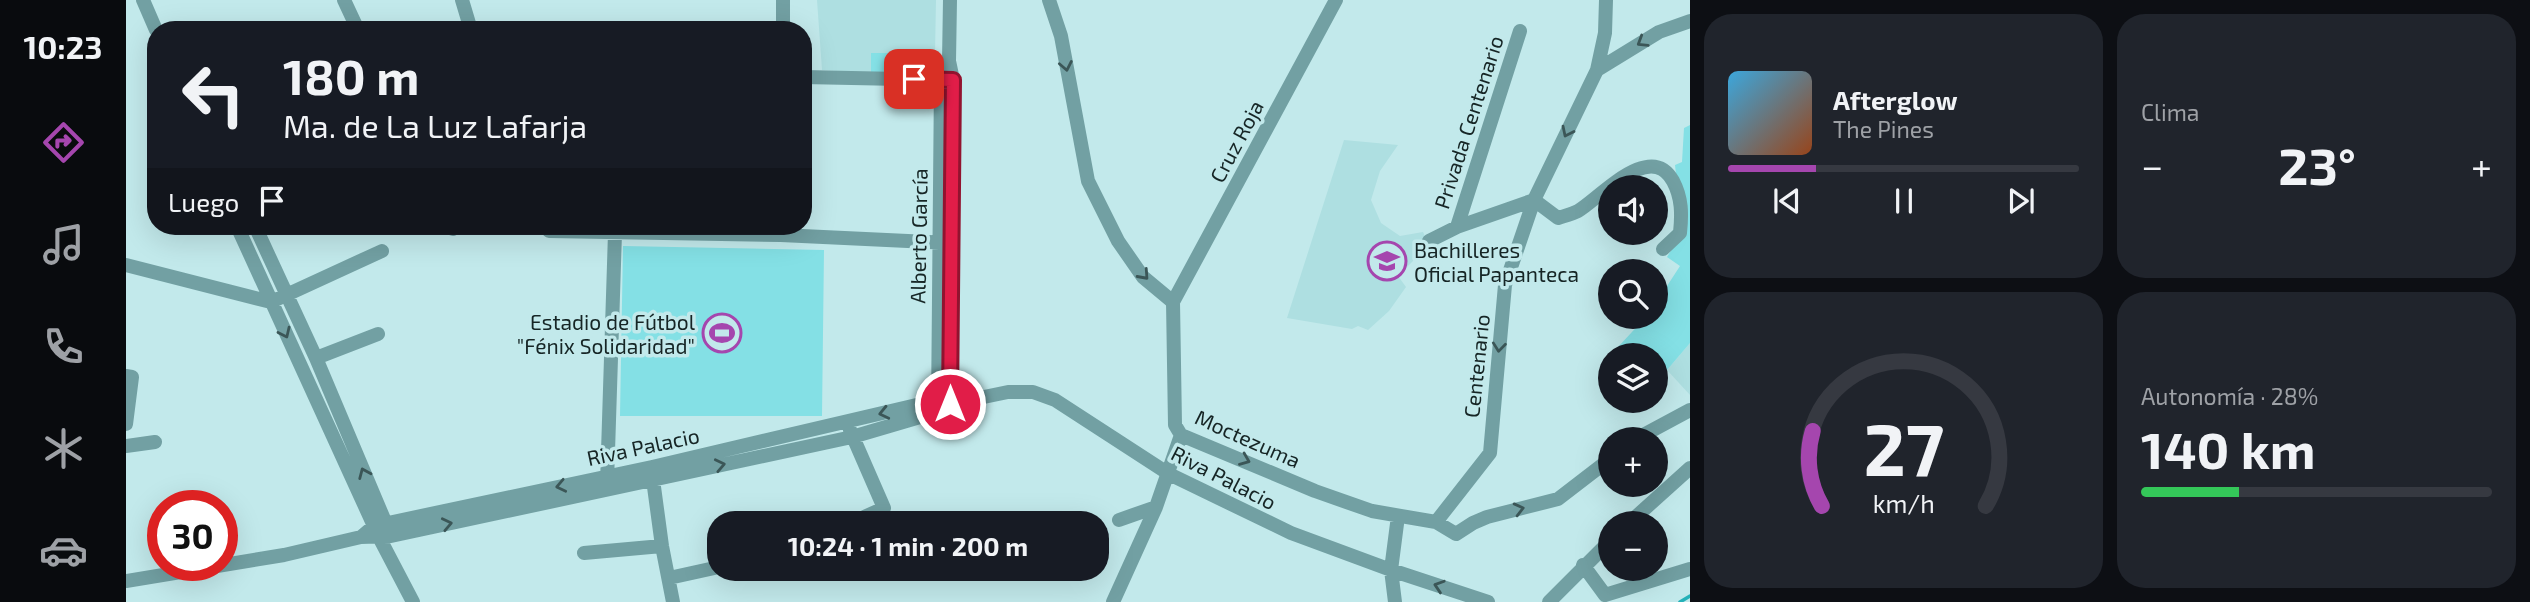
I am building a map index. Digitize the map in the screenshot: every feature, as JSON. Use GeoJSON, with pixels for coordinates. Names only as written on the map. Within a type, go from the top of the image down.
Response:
{"type":"FeatureCollection","features":[{"type":"Feature","properties":{"kind":"street"},"geometry":{"type":"LineString","coordinates":[[143,0],[152,21]]}},
{"type":"Feature","properties":{"kind":"street"},"geometry":{"type":"LineString","coordinates":[[344,0],[354,21]]}},
{"type":"Feature","properties":{"kind":"street"},"geometry":{"type":"LineString","coordinates":[[462,0],[468,21]]}},
{"type":"Feature","properties":{"kind":"street"},"geometry":{"type":"LineString","coordinates":[[783,0],[783,21]]}},
{"type":"Feature","properties":{"kind":"street","name":"Alberto García"},"geometry":{"type":"LineString","coordinates":[[942,405],[950,0]]}},
{"type":"Feature","properties":{"kind":"street"},"geometry":{"type":"LineString","coordinates":[[1049,0],[1061,36],[1088,181],[1118,241],[1143,277],[1173,302]]}},
{"type":"Feature","properties":{"kind":"street","name":"Cruz Roja"},"geometry":{"type":"LineString","coordinates":[[1173,302],[1336,0]]}},
{"type":"Feature","properties":{"kind":"street","name":"Centenario"},"geometry":{"type":"LineString","coordinates":[[1436,522],[1490,453],[1505,285],[1534,200],[1597,70],[1605,33],[1606,0]]}},
{"type":"Feature","properties":{"kind":"street"},"geometry":{"type":"LineString","coordinates":[[1597,70],[1659,32],[1690,21]]}},
{"type":"Feature","properties":{"kind":"street","name":"Privada Centenario"},"geometry":{"type":"LineString","coordinates":[[1457,227],[1520,31]]}},
{"type":"Feature","properties":{"kind":"street"},"geometry":{"type":"LineString","coordinates":[[812,77],[947,80]]}},
{"type":"Feature","properties":{"kind":"street"},"geometry":{"type":"LineString","coordinates":[[1429,241],[1457,227],[1534,200],[1558,218],[1578,211],[1611,183],[1638,169],[1657,167],[1668,173],[1679,192],[1682,215],[1680,233],[1663,249]]}},
{"type":"Feature","properties":{"kind":"street"},"geometry":{"type":"LineString","coordinates":[[812,232],[944,243]]}},
{"type":"Feature","properties":{"kind":"street"},"geometry":{"type":"LineString","coordinates":[[240,235],[309,385],[383,531]]}},
{"type":"Feature","properties":{"kind":"street"},"geometry":{"type":"LineString","coordinates":[[260,235],[325,378],[413,602]]}},
{"type":"Feature","properties":{"kind":"street"},"geometry":{"type":"LineString","coordinates":[[607,483],[615,235]]}},
{"type":"Feature","properties":{"kind":"street"},"geometry":{"type":"LineString","coordinates":[[126,265],[271,302],[382,251]]}},
{"type":"Feature","properties":{"kind":"street","name":"Moctezuma"},"geometry":{"type":"LineString","coordinates":[[1173,302],[1175,425],[1181,435],[1315,491],[1372,511],[1436,522],[1456,534],[1488,517],[1558,499],[1598,468]]}},
{"type":"Feature","properties":{"kind":"street"},"geometry":{"type":"LineString","coordinates":[[316,358],[378,334]]}},
{"type":"Feature","properties":{"kind":"street"},"geometry":{"type":"LineString","coordinates":[[126,424],[129,376]]}},
{"type":"Feature","properties":{"kind":"street"},"geometry":{"type":"LineString","coordinates":[[309,385],[325,378]]}},
{"type":"Feature","properties":{"kind":"street","name":"Riva Palacio"},"geometry":{"type":"LineString","coordinates":[[653,473],[846,421],[1008,392],[1033,392],[1055,400],[1169,474],[1290,533],[1488,602]]}},
{"type":"Feature","properties":{"kind":"street","name":"Riva Palacio"},"geometry":{"type":"LineString","coordinates":[[126,581],[284,555],[653,473],[852,437],[942,405]]}},
{"type":"Feature","properties":{"kind":"street"},"geometry":{"type":"LineString","coordinates":[[1658,427],[1690,410]]}},
{"type":"Feature","properties":{"kind":"street"},"geometry":{"type":"LineString","coordinates":[[846,421],[884,508],[877,511]]}},
{"type":"Feature","properties":{"kind":"street"},"geometry":{"type":"LineString","coordinates":[[1113,602],[1156,508],[1181,435]]}},
{"type":"Feature","properties":{"kind":"street"},"geometry":{"type":"LineString","coordinates":[[126,446],[155,442]]}},
{"type":"Feature","properties":{"kind":"street"},"geometry":{"type":"LineString","coordinates":[[1642,511],[1690,468]]}},
{"type":"Feature","properties":{"kind":"street"},"geometry":{"type":"LineString","coordinates":[[653,473],[662,546],[673,602]]}},
{"type":"Feature","properties":{"kind":"street"},"geometry":{"type":"LineString","coordinates":[[1119,520],[1156,508]]}},
{"type":"Feature","properties":{"kind":"street"},"geometry":{"type":"LineString","coordinates":[[1395,602],[1391,570],[1398,516]]}},
{"type":"Feature","properties":{"kind":"street"},"geometry":{"type":"LineString","coordinates":[[584,553],[662,546]]}},
{"type":"Feature","properties":{"kind":"street"},"geometry":{"type":"LineString","coordinates":[[1549,602],[1598,552]]}},
{"type":"Feature","properties":{"kind":"street"},"geometry":{"type":"LineString","coordinates":[[1583,565],[1605,595],[1690,569]]}},
{"type":"Feature","properties":{"kind":"street"},"geometry":{"type":"LineString","coordinates":[[669,578],[707,570]]}},
{"type":"Feature","properties":{"kind":"shaded area"},"geometry":{"type":"Polygon","coordinates":[[[817,0],[936,0],[935,53],[872,53],[871,73],[822,70],[817,0]]]}},
{"type":"Feature","properties":{"kind":"shaded area"},"geometry":{"type":"Polygon","coordinates":[[[871,53],[935,53],[935,73],[871,73],[871,53]]]}},
{"type":"Feature","properties":{"kind":"shaded area"},"geometry":{"type":"Polygon","coordinates":[[[1690,125],[1690,343],[1668,369],[1668,343],[1622,343],[1635,329],[1668,329],[1668,284],[1680,266],[1667,257],[1682,232],[1675,165],[1682,162],[1684,128],[1690,125]]]}},
{"type":"Feature","properties":{"kind":"shaded area"},"geometry":{"type":"Polygon","coordinates":[[[1344,140],[1398,145],[1380,171],[1371,200],[1381,223],[1400,236],[1423,232],[1429,245],[1398,276],[1406,287],[1389,311],[1368,330],[1358,326],[1352,329],[1287,318],[1344,140]]]}},
{"type":"Feature","properties":{"kind":"shaded area","name":"Estadio de Fútbol \"Fénix Solidaridad\""},"geometry":{"type":"Polygon","coordinates":[[[623,246],[824,250],[822,416],[620,416],[623,246]]]}},
{"type":"Feature","properties":{"kind":"shaded area"},"geometry":{"type":"Polygon","coordinates":[[[1690,343],[1690,395],[1668,371],[1690,343]]]}},
{"type":"Feature","properties":{"kind":"waterway"},"geometry":{"type":"LineString","coordinates":[[1680,602],[1690,596]]}},
{"type":"Feature","properties":{"kind":"place","name":"Bachilleres Oficial Papanteca"},"geometry":{"type":"Point","coordinates":[1387,261]}},
{"type":"Feature","properties":{"kind":"place","name":"Estadio de Fútbol \"Fénix Solidaridad\""},"geometry":{"type":"Point","coordinates":[722,333]}},
{"type":"Feature","properties":{"kind":"route"},"geometry":{"type":"LineString","coordinates":[[914,79],[953,80],[950,404]]}}]}
